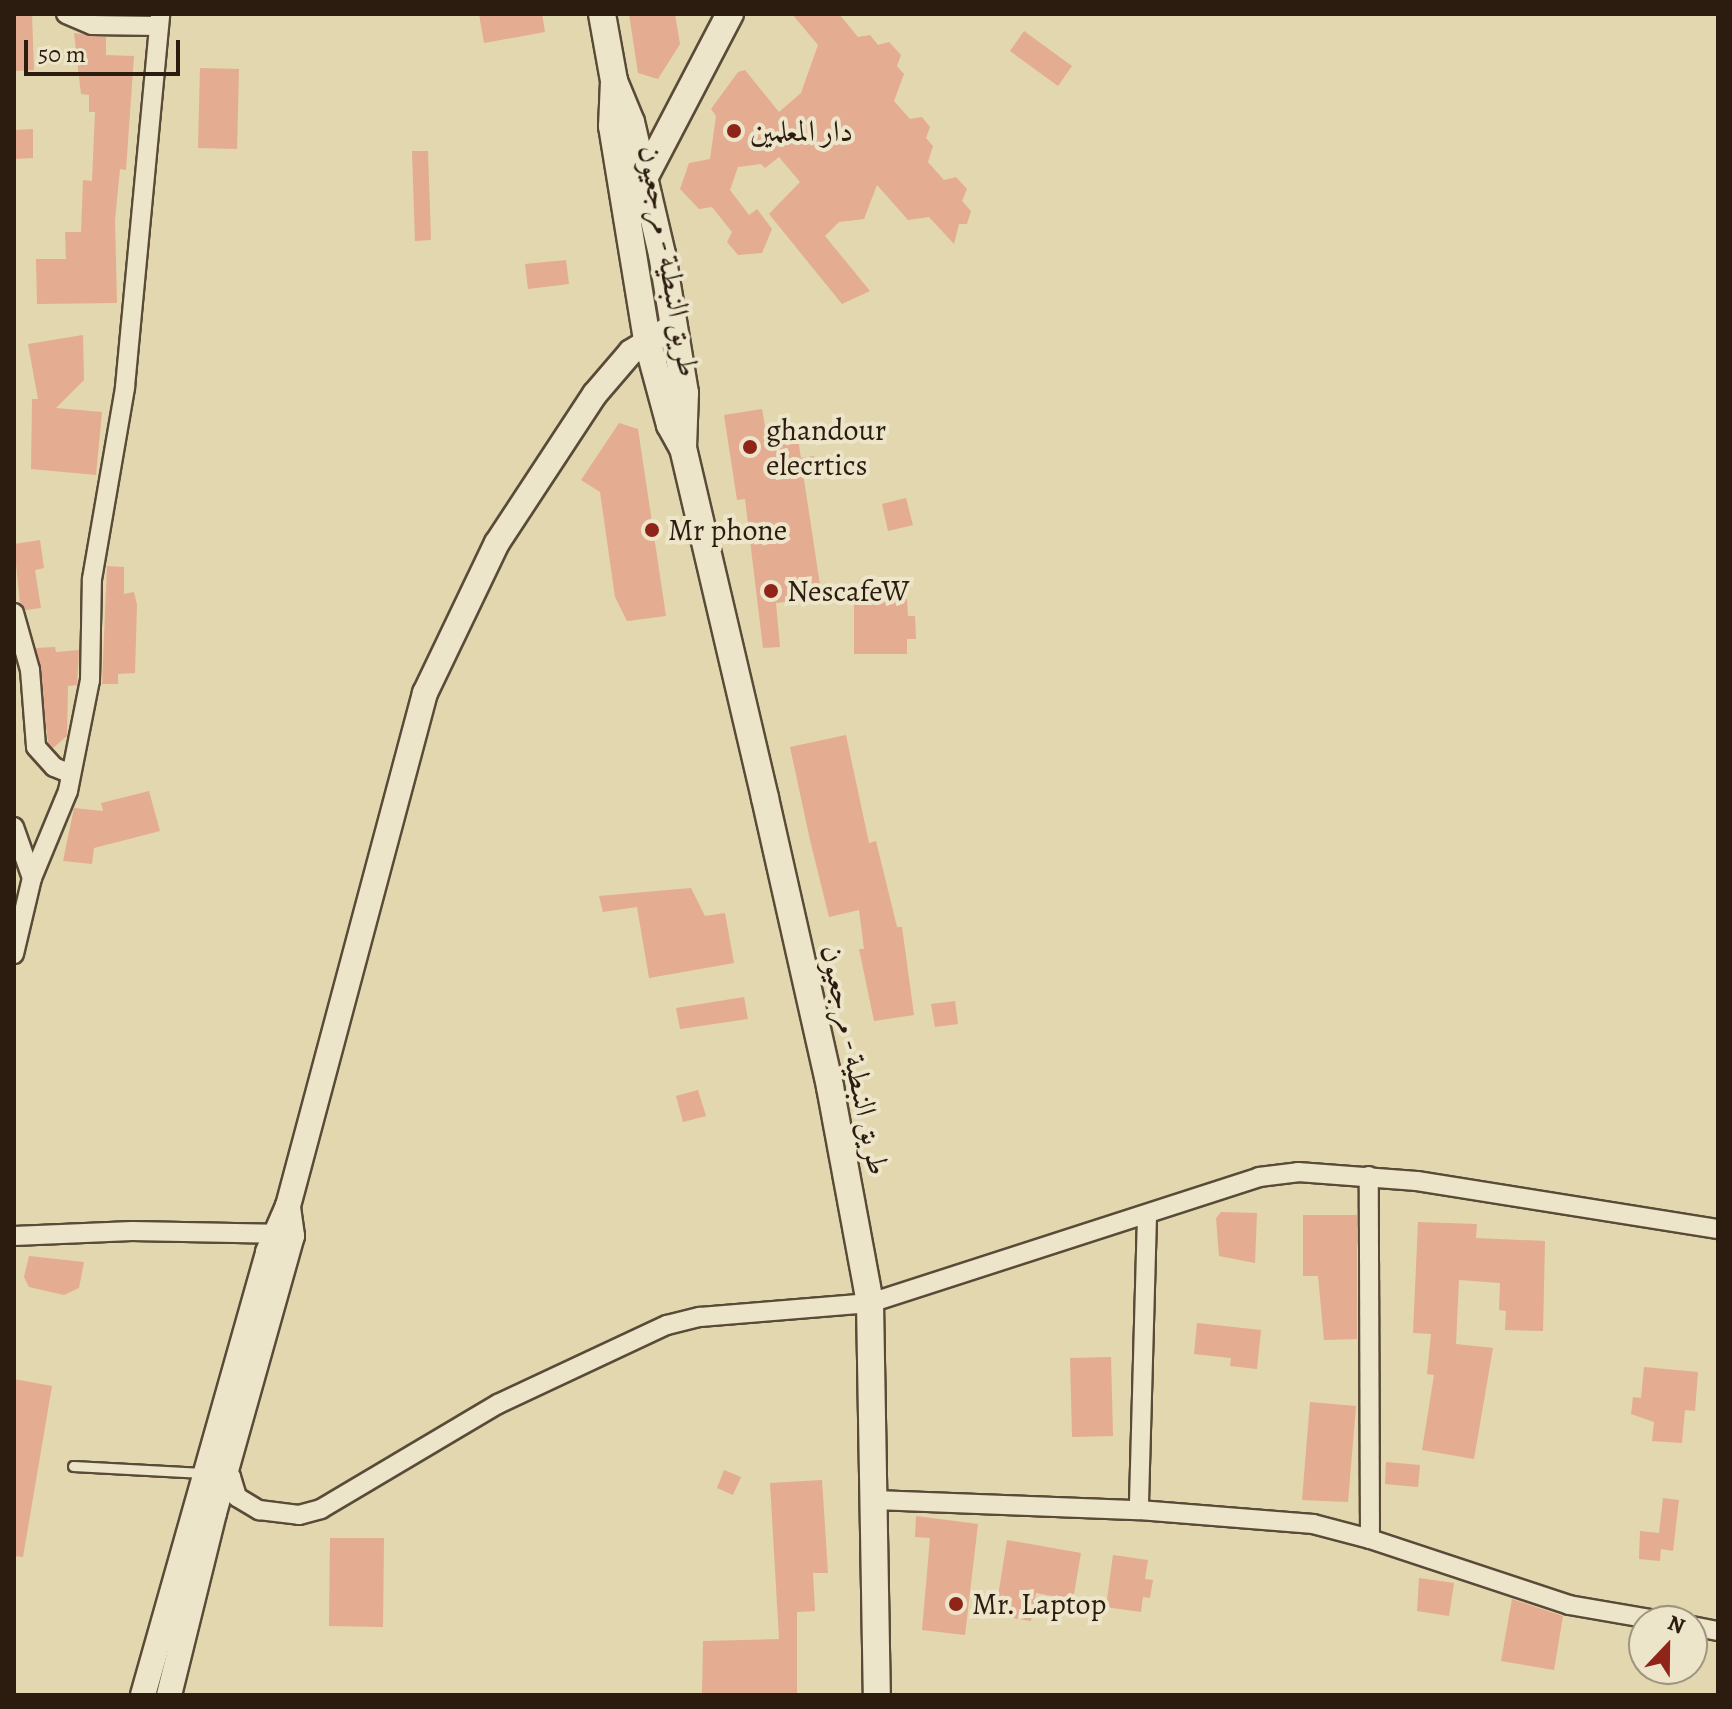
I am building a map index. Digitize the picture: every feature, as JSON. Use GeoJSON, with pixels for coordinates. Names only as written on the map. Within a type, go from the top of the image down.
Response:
{"type":"FeatureCollection","features":[{"type":"Feature","properties":{"kind":"main road","name":"طريق النبطية - مرجعيون"},"geometry":{"type":"LineString","coordinates":[[602,14],[614,81],[610,104],[674,326],[685,393],[683,448],[830,1087],[870,1303],[877,1695]]}},
{"type":"Feature","properties":{"kind":"main road"},"geometry":{"type":"LineString","coordinates":[[637,205],[681,143],[712,66],[716,42],[730,14]]}},
{"type":"Feature","properties":{"kind":"main road","name":"طريق النبطية - مرجعيون"},"geometry":{"type":"LineString","coordinates":[[637,205],[647,340],[670,425],[683,448]]}},
{"type":"Feature","properties":{"kind":"street"},"geometry":{"type":"LineString","coordinates":[[14,954],[32,878],[71,774],[90,680],[97,534],[125,387],[159,20],[92,25],[66,14]]}},
{"type":"Feature","properties":{"kind":"street"},"geometry":{"type":"LineString","coordinates":[[169,1695],[211,1470],[284,1233],[288,1206],[425,693],[497,543],[595,394],[616,366],[647,340],[674,326]]}},
{"type":"Feature","properties":{"kind":"street"},"geometry":{"type":"LineString","coordinates":[[14,613],[30,670],[36,747],[54,767],[71,774]]}},
{"type":"Feature","properties":{"kind":"street"},"geometry":{"type":"LineString","coordinates":[[15,829],[32,878]]}},
{"type":"Feature","properties":{"kind":"street"},"geometry":{"type":"LineString","coordinates":[[211,1470],[237,1497],[259,1510],[281,1515],[321,1509],[498,1404],[667,1325],[700,1317],[870,1303],[1147,1216],[1259,1177],[1298,1172],[1369,1176],[1718,1229]]}},
{"type":"Feature","properties":{"kind":"street"},"geometry":{"type":"LineString","coordinates":[[1369,1176],[1370,1539]]}},
{"type":"Feature","properties":{"kind":"street"},"geometry":{"type":"LineString","coordinates":[[1139,1510],[1147,1216]]}},
{"type":"Feature","properties":{"kind":"street"},"geometry":{"type":"LineString","coordinates":[[14,1236],[284,1233]]}},
{"type":"Feature","properties":{"kind":"street"},"geometry":{"type":"LineString","coordinates":[[203,1510],[237,1497]]}},
{"type":"Feature","properties":{"kind":"street"},"geometry":{"type":"LineString","coordinates":[[875,1500],[1139,1510],[1313,1524],[1370,1539],[1569,1605],[1628,1615]]}},
{"type":"Feature","properties":{"kind":"street"},"geometry":{"type":"LineString","coordinates":[[143,1695],[203,1510]]}},
{"type":"Feature","properties":{"kind":"lane"},"geometry":{"type":"LineString","coordinates":[[73,1466],[211,1470]]}},
{"type":"Feature","properties":{"kind":"building"},"geometry":{"type":"Polygon","coordinates":[[[14,14],[32,14],[34,70],[14,71],[14,14]]]}},
{"type":"Feature","properties":{"kind":"building"},"geometry":{"type":"Polygon","coordinates":[[[479,14],[542,14],[545,32],[484,43],[479,14]]]}},
{"type":"Feature","properties":{"kind":"building"},"geometry":{"type":"Polygon","coordinates":[[[629,14],[675,14],[680,44],[658,79],[638,73],[629,14]]]}},
{"type":"Feature","properties":{"kind":"building"},"geometry":{"type":"Polygon","coordinates":[[[792,14],[839,14],[858,37],[870,35],[878,45],[889,42],[901,55],[897,66],[904,74],[894,101],[910,119],[922,117],[930,127],[926,138],[933,146],[928,162],[944,180],[956,177],[967,189],[962,201],[971,211],[967,224],[959,224],[954,244],[929,217],[908,220],[877,185],[864,219],[839,222],[825,236],[870,291],[842,304],[769,214],[800,182],[779,157],[765,168],[761,164],[738,167],[730,190],[749,215],[757,209],[772,229],[762,253],[738,255],[727,242],[732,232],[712,207],[699,209],[680,189],[689,163],[710,159],[716,116],[711,109],[738,72],[745,70],[779,112],[801,93],[818,45],[792,14]]]}},
{"type":"Feature","properties":{"kind":"building"},"geometry":{"type":"Polygon","coordinates":[[[1024,31],[1072,66],[1058,86],[1010,51],[1024,31]]]}},
{"type":"Feature","properties":{"kind":"building"},"geometry":{"type":"Polygon","coordinates":[[[74,33],[106,37],[106,55],[134,56],[126,170],[120,169],[115,220],[117,303],[37,304],[36,259],[66,259],[65,232],[81,232],[83,180],[92,181],[95,112],[89,112],[89,95],[81,94],[74,33]]]}},
{"type":"Feature","properties":{"kind":"building"},"geometry":{"type":"Polygon","coordinates":[[[200,68],[239,69],[237,149],[198,148],[200,68]]]}},
{"type":"Feature","properties":{"kind":"building"},"geometry":{"type":"Polygon","coordinates":[[[33,129],[33,158],[14,159],[14,130],[33,129]]]}},
{"type":"Feature","properties":{"kind":"building"},"geometry":{"type":"Polygon","coordinates":[[[412,151],[428,151],[431,240],[415,241],[412,151]]]}},
{"type":"Feature","properties":{"kind":"building"},"geometry":{"type":"Polygon","coordinates":[[[566,260],[569,284],[528,289],[525,264],[566,260]]]}},
{"type":"Feature","properties":{"kind":"building"},"geometry":{"type":"Polygon","coordinates":[[[83,335],[84,380],[56,408],[102,412],[96,475],[31,469],[32,399],[38,399],[28,344],[83,335]]]}},
{"type":"Feature","properties":{"kind":"building"},"geometry":{"type":"Polygon","coordinates":[[[762,409],[766,432],[796,427],[801,458],[814,456],[816,471],[803,473],[822,598],[776,603],[780,647],[763,648],[745,499],[737,500],[724,415],[762,409]]]}},
{"type":"Feature","properties":{"kind":"building"},"geometry":{"type":"Polygon","coordinates":[[[619,423],[638,429],[666,616],[627,621],[615,597],[600,492],[581,480],[619,423]]]}},
{"type":"Feature","properties":{"kind":"building"},"geometry":{"type":"Polygon","coordinates":[[[906,498],[913,525],[888,531],[882,504],[906,498]]]}},
{"type":"Feature","properties":{"kind":"building"},"geometry":{"type":"Polygon","coordinates":[[[40,540],[44,568],[35,570],[41,608],[26,610],[20,603],[14,544],[40,540]]]}},
{"type":"Feature","properties":{"kind":"building"},"geometry":{"type":"Polygon","coordinates":[[[107,566],[124,567],[124,594],[134,592],[137,605],[135,673],[118,674],[118,684],[102,684],[107,566]]]}},
{"type":"Feature","properties":{"kind":"building"},"geometry":{"type":"Polygon","coordinates":[[[854,599],[907,599],[908,616],[915,616],[916,639],[907,639],[907,654],[854,654],[854,599]]]}},
{"type":"Feature","properties":{"kind":"building"},"geometry":{"type":"Polygon","coordinates":[[[55,647],[56,652],[79,650],[77,685],[68,686],[67,736],[53,748],[48,742],[36,648],[55,647]]]}},
{"type":"Feature","properties":{"kind":"building"},"geometry":{"type":"Polygon","coordinates":[[[846,735],[869,843],[876,841],[897,927],[902,927],[914,1015],[874,1021],[859,949],[864,949],[859,910],[829,917],[810,840],[790,747],[846,735]]]}},
{"type":"Feature","properties":{"kind":"building"},"geometry":{"type":"Polygon","coordinates":[[[149,791],[160,831],[94,848],[92,864],[63,861],[74,808],[103,811],[101,803],[149,791]]]}},
{"type":"Feature","properties":{"kind":"building"},"geometry":{"type":"Polygon","coordinates":[[[691,888],[705,916],[725,913],[734,963],[649,978],[637,907],[603,912],[599,896],[691,888]]]}},
{"type":"Feature","properties":{"kind":"building"},"geometry":{"type":"Polygon","coordinates":[[[744,997],[748,1019],[680,1029],[676,1008],[744,997]]]}},
{"type":"Feature","properties":{"kind":"building"},"geometry":{"type":"Polygon","coordinates":[[[955,1001],[958,1024],[935,1027],[931,1004],[955,1001]]]}},
{"type":"Feature","properties":{"kind":"building"},"geometry":{"type":"Polygon","coordinates":[[[698,1090],[706,1116],[683,1122],[676,1096],[698,1090]]]}},
{"type":"Feature","properties":{"kind":"building"},"geometry":{"type":"Polygon","coordinates":[[[1221,1212],[1257,1213],[1255,1263],[1219,1256],[1216,1218],[1221,1212]]]}},
{"type":"Feature","properties":{"kind":"building"},"geometry":{"type":"Polygon","coordinates":[[[1303,1215],[1357,1215],[1357,1339],[1324,1340],[1318,1276],[1303,1276],[1303,1215]]]}},
{"type":"Feature","properties":{"kind":"building"},"geometry":{"type":"Polygon","coordinates":[[[1418,1222],[1477,1224],[1476,1238],[1545,1241],[1543,1331],[1505,1330],[1506,1311],[1499,1310],[1500,1283],[1459,1280],[1456,1344],[1493,1348],[1474,1459],[1422,1450],[1434,1375],[1427,1374],[1431,1334],[1413,1333],[1418,1222]]]}},
{"type":"Feature","properties":{"kind":"building"},"geometry":{"type":"Polygon","coordinates":[[[29,1256],[84,1262],[79,1288],[64,1295],[29,1287],[24,1277],[29,1256]]]}},
{"type":"Feature","properties":{"kind":"building"},"geometry":{"type":"Polygon","coordinates":[[[1197,1323],[1261,1330],[1257,1369],[1230,1366],[1231,1358],[1194,1354],[1197,1323]]]}},
{"type":"Feature","properties":{"kind":"building"},"geometry":{"type":"Polygon","coordinates":[[[1111,1357],[1113,1436],[1072,1437],[1070,1358],[1111,1357]]]}},
{"type":"Feature","properties":{"kind":"building"},"geometry":{"type":"Polygon","coordinates":[[[1644,1367],[1698,1372],[1695,1411],[1685,1410],[1682,1443],[1652,1441],[1654,1422],[1631,1414],[1633,1397],[1641,1398],[1644,1367]]]}},
{"type":"Feature","properties":{"kind":"building"},"geometry":{"type":"Polygon","coordinates":[[[14,1379],[52,1386],[23,1557],[14,1556],[14,1379]]]}},
{"type":"Feature","properties":{"kind":"building"},"geometry":{"type":"Polygon","coordinates":[[[1310,1402],[1356,1406],[1348,1502],[1302,1500],[1310,1402]]]}},
{"type":"Feature","properties":{"kind":"building"},"geometry":{"type":"Polygon","coordinates":[[[1386,1462],[1420,1465],[1418,1487],[1385,1484],[1386,1462]]]}},
{"type":"Feature","properties":{"kind":"building"},"geometry":{"type":"Polygon","coordinates":[[[724,1470],[741,1477],[733,1495],[717,1488],[724,1470]]]}},
{"type":"Feature","properties":{"kind":"building"},"geometry":{"type":"Polygon","coordinates":[[[822,1480],[828,1573],[813,1573],[815,1611],[797,1612],[797,1695],[702,1695],[703,1641],[779,1639],[770,1483],[822,1480]]]}},
{"type":"Feature","properties":{"kind":"building"},"geometry":{"type":"Polygon","coordinates":[[[1663,1498],[1679,1500],[1673,1551],[1661,1549],[1660,1561],[1639,1559],[1640,1531],[1659,1533],[1663,1498]]]}},
{"type":"Feature","properties":{"kind":"building"},"geometry":{"type":"Polygon","coordinates":[[[916,1516],[978,1524],[965,1635],[922,1630],[930,1538],[915,1537],[916,1516]]]}},
{"type":"Feature","properties":{"kind":"building"},"geometry":{"type":"Polygon","coordinates":[[[330,1538],[384,1538],[383,1627],[329,1626],[330,1538]]]}},
{"type":"Feature","properties":{"kind":"building"},"geometry":{"type":"Polygon","coordinates":[[[1007,1540],[1081,1553],[1073,1600],[1036,1593],[1031,1621],[995,1615],[1007,1540]]]}},
{"type":"Feature","properties":{"kind":"building"},"geometry":{"type":"Polygon","coordinates":[[[1113,1555],[1148,1560],[1145,1579],[1153,1580],[1150,1598],[1143,1597],[1141,1612],[1106,1607],[1113,1555]]]}},
{"type":"Feature","properties":{"kind":"building"},"geometry":{"type":"Polygon","coordinates":[[[1419,1578],[1454,1583],[1449,1616],[1417,1611],[1419,1578]]]}},
{"type":"Feature","properties":{"kind":"building"},"geometry":{"type":"Polygon","coordinates":[[[1512,1599],[1563,1616],[1554,1670],[1501,1661],[1512,1599]]]}},
{"type":"Feature","properties":{"kind":"place","name":"دار المعلمين"},"geometry":{"type":"Point","coordinates":[734,131]}},
{"type":"Feature","properties":{"kind":"place","name":"ghandour elecrtics"},"geometry":{"type":"Point","coordinates":[750,447]}},
{"type":"Feature","properties":{"kind":"place","name":"Mr phone"},"geometry":{"type":"Point","coordinates":[652,530]}},
{"type":"Feature","properties":{"kind":"place","name":"NescafeW"},"geometry":{"type":"Point","coordinates":[771,591]}},
{"type":"Feature","properties":{"kind":"place","name":"Mr. Laptop"},"geometry":{"type":"Point","coordinates":[956,1604]}}]}
